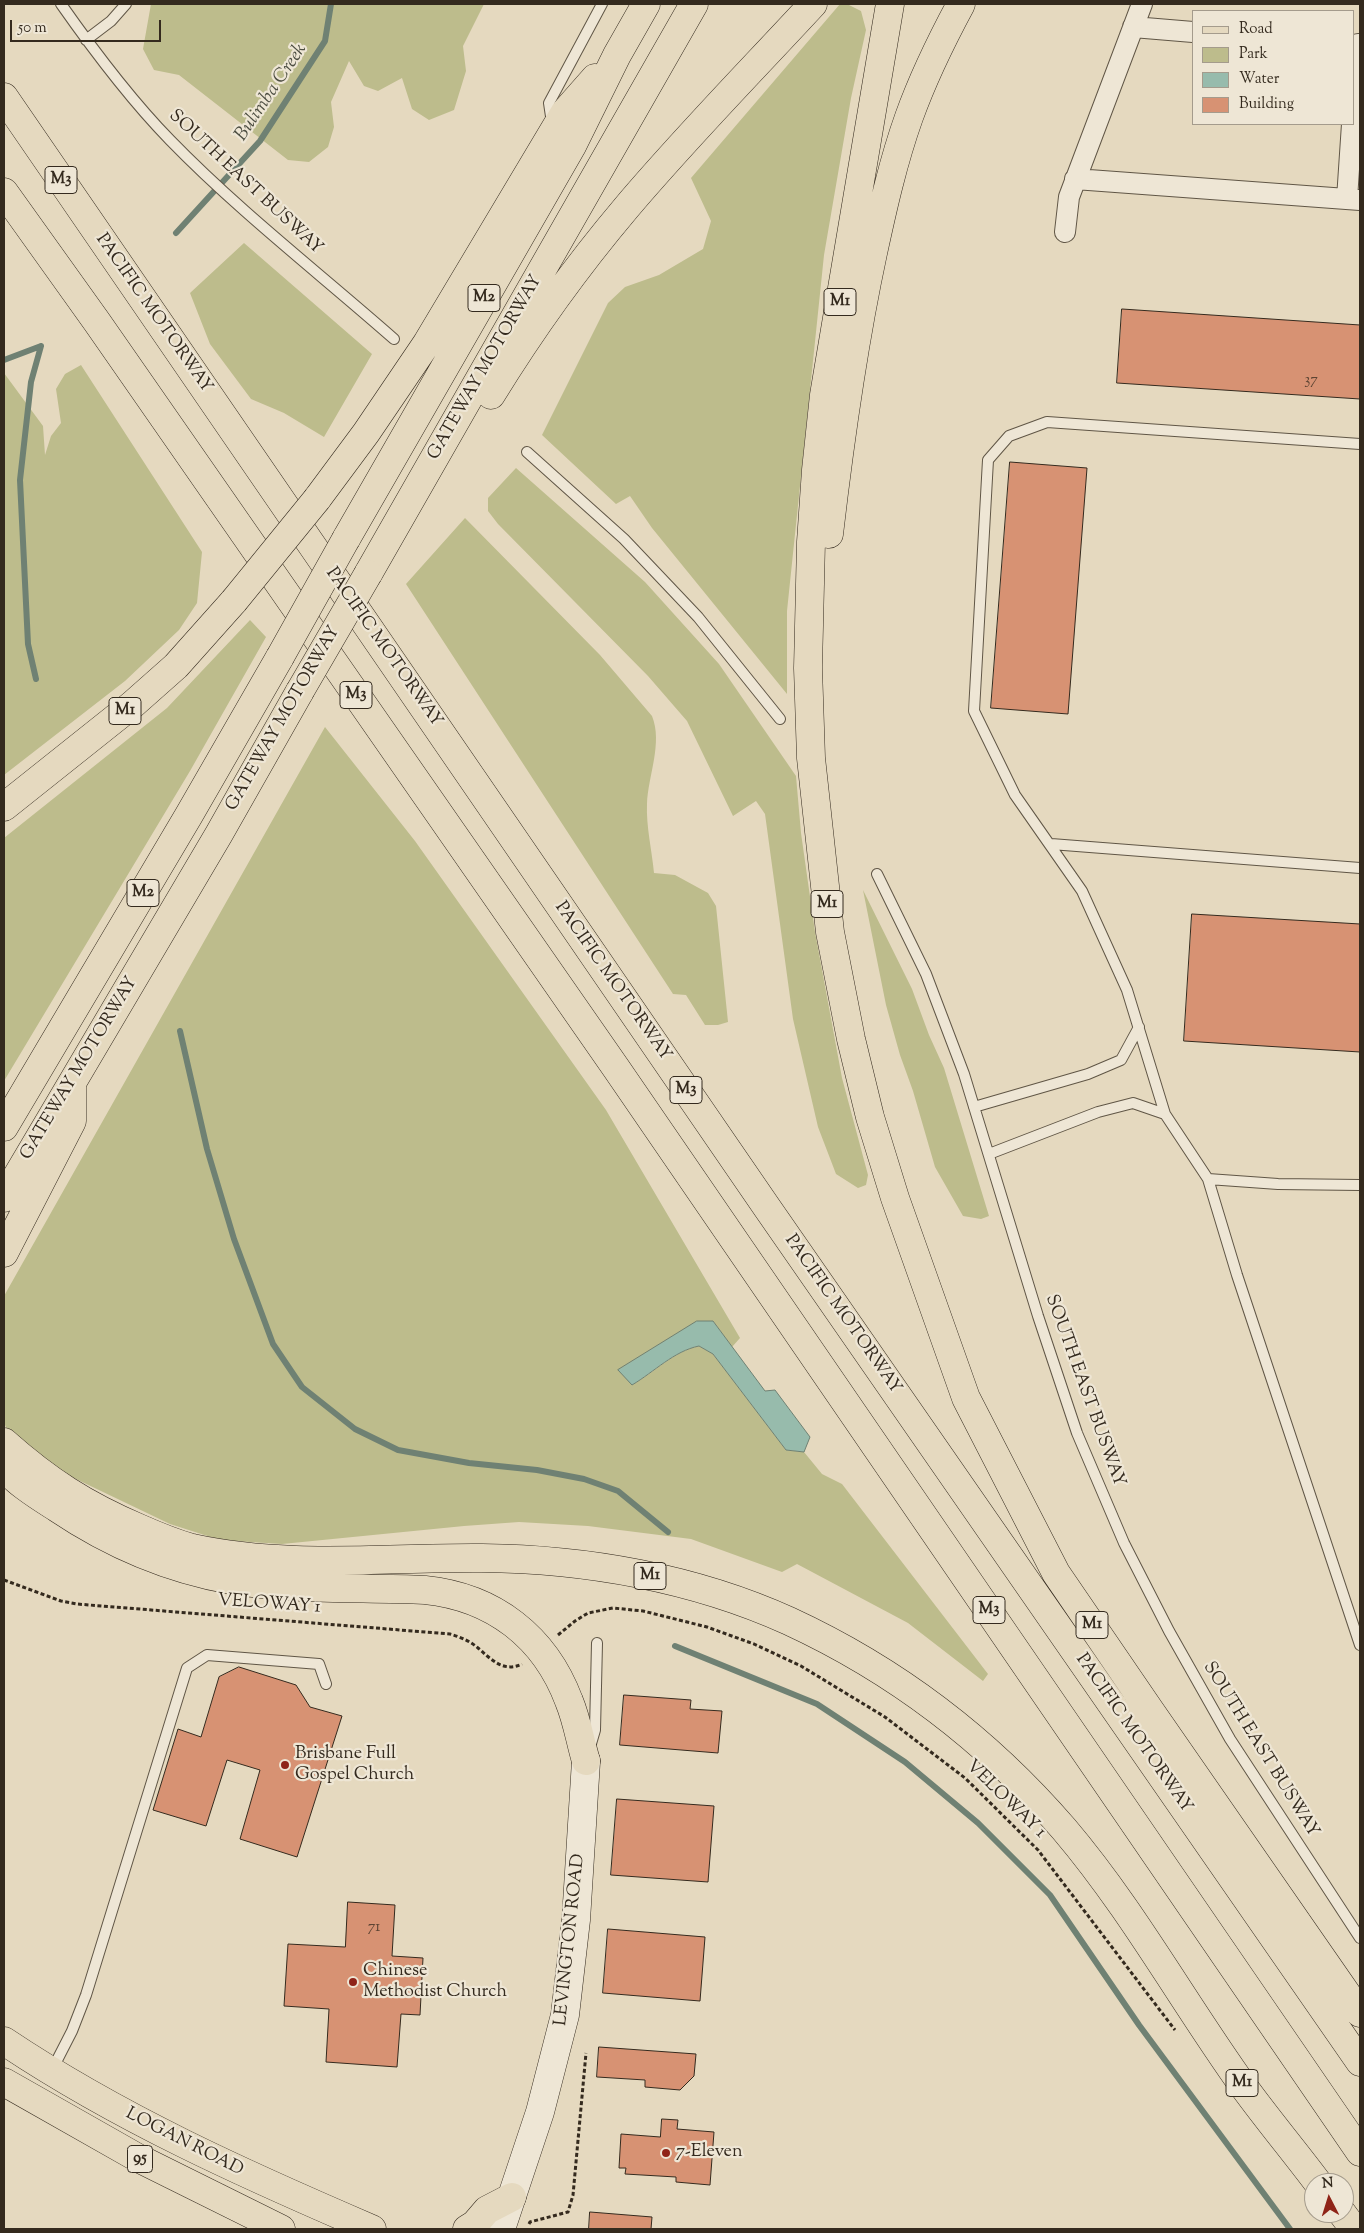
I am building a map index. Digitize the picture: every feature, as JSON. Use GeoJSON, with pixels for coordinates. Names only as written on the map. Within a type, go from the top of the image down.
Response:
{"type":"FeatureCollection","features":[{"type":"Feature","properties":{"kind":"main road","name":"GATEWAY MOTORWAY"},"geometry":{"type":"LineString","coordinates":[[4,1127],[190,815],[346,538],[572,146],[616,55],[646,4]]}},
{"type":"Feature","properties":{"kind":"main road","name":"GATEWAY MOTORWAY"},"geometry":{"type":"LineString","coordinates":[[4,1198],[219,834],[694,4]]}},
{"type":"Feature","properties":{"kind":"main road"},"geometry":{"type":"LineString","coordinates":[[437,453],[469,431],[519,352],[580,266],[626,208],[813,4]]}},
{"type":"Feature","properties":{"kind":"main road","name":"M1"},"geometry":{"type":"LineString","coordinates":[[890,4],[824,395],[816,470],[810,603],[808,668],[812,766],[830,932],[847,1020],[870,1117],[895,1198],[966,1398],[1056,1573],[1154,1718],[1360,2013]]}},
{"type":"Feature","properties":{"kind":"main road"},"geometry":{"type":"LineString","coordinates":[[810,603],[828,540],[844,407],[883,207],[897,152],[909,116],[931,61],[961,4]]}},
{"type":"Feature","properties":{"kind":"main road","name":"M1"},"geometry":{"type":"LineString","coordinates":[[4,807],[132,705],[168,672],[234,601],[317,499],[366,433],[427,343],[565,112],[616,55]]}},
{"type":"Feature","properties":{"kind":"main road","name":"PACIFIC MOTORWAY"},"geometry":{"type":"LineString","coordinates":[[4,97],[768,1209],[1360,2062]]}},
{"type":"Feature","properties":{"kind":"main road","name":"M3"},"geometry":{"type":"LineString","coordinates":[[4,192],[108,338],[616,1068],[1360,2152]]}},
{"type":"Feature","properties":{"kind":"main road"},"geometry":{"type":"LineString","coordinates":[[4,1254],[72,1121],[72,1083]]}},
{"type":"Feature","properties":{"kind":"main road","name":"M1"},"geometry":{"type":"LineString","coordinates":[[4,1442],[44,1476],[74,1496],[128,1524],[188,1547],[252,1557],[303,1560],[482,1558],[534,1560],[614,1569],[694,1588],[746,1604],[789,1621],[865,1661],[900,1683],[983,1746],[1066,1831],[1139,1932],[1244,2087],[1310,2173]]}},
{"type":"Feature","properties":{"kind":"main road"},"geometry":{"type":"LineString","coordinates":[[4,1465],[22,1483],[76,1521],[128,1548],[192,1571],[232,1580],[268,1584],[444,1592],[482,1604],[514,1624],[528,1636],[549,1662],[569,1701],[586,1761]]}},
{"type":"Feature","properties":{"kind":"main road","name":"LOGAN ROAD"},"geometry":{"type":"LineString","coordinates":[[4,2041],[142,2122],[216,2160],[372,2229]]}},
{"type":"Feature","properties":{"kind":"main road","name":"LOGAN ROAD"},"geometry":{"type":"LineString","coordinates":[[4,2082],[130,2153],[281,2229]]}},
{"type":"Feature","properties":{"kind":"main road"},"geometry":{"type":"LineString","coordinates":[[467,2229],[475,2224],[487,2210],[512,2197]]}},
{"type":"Feature","properties":{"kind":"street"},"geometry":{"type":"LineString","coordinates":[[1065,232],[1069,197],[1075,179],[1142,4]]}},
{"type":"Feature","properties":{"kind":"street"},"geometry":{"type":"LineString","coordinates":[[1133,27],[1192,32]]}},
{"type":"Feature","properties":{"kind":"street"},"geometry":{"type":"LineString","coordinates":[[1354,98],[1357,44]]}},
{"type":"Feature","properties":{"kind":"street"},"geometry":{"type":"LineString","coordinates":[[1075,179],[1353,199],[1352,125]]}},
{"type":"Feature","properties":{"kind":"street","name":"LEVINGTON ROAD"},"geometry":{"type":"LineString","coordinates":[[501,2229],[548,2085],[565,2016],[576,1920],[586,1761]]}},
{"type":"Feature","properties":{"kind":"lane","name":"SOUTH EAST BUSWAY"},"geometry":{"type":"LineString","coordinates":[[61,4],[86,40],[138,105],[170,140],[246,211],[394,338]]}},
{"type":"Feature","properties":{"kind":"lane"},"geometry":{"type":"LineString","coordinates":[[86,40],[111,21],[126,4]]}},
{"type":"Feature","properties":{"kind":"lane"},"geometry":{"type":"LineString","coordinates":[[553,132],[549,103],[602,4]]}},
{"type":"Feature","properties":{"kind":"lane"},"geometry":{"type":"LineString","coordinates":[[1360,444],[1047,422],[1009,436],[988,460],[974,711],[1015,796],[1051,844],[1082,891],[1127,990],[1165,1114],[1208,1179],[1237,1275],[1360,1645]]}},
{"type":"Feature","properties":{"kind":"lane"},"geometry":{"type":"LineString","coordinates":[[527,452],[624,539],[698,617],[780,718]]}},
{"type":"Feature","properties":{"kind":"lane"},"geometry":{"type":"LineString","coordinates":[[1051,844],[1360,868]]}},
{"type":"Feature","properties":{"kind":"lane","name":"SOUTH EAST BUSWAY"},"geometry":{"type":"LineString","coordinates":[[877,874],[926,974],[974,1107],[1038,1316],[1077,1433],[1124,1543],[1169,1631],[1230,1739],[1360,1938]]}},
{"type":"Feature","properties":{"kind":"lane"},"geometry":{"type":"LineString","coordinates":[[974,1107],[1088,1074],[1121,1060],[1139,1027]]}},
{"type":"Feature","properties":{"kind":"lane"},"geometry":{"type":"LineString","coordinates":[[989,1154],[1098,1112],[1133,1103],[1165,1114]]}},
{"type":"Feature","properties":{"kind":"lane"},"geometry":{"type":"LineString","coordinates":[[1208,1179],[1278,1184],[1360,1185]]}},
{"type":"Feature","properties":{"kind":"lane","name":"LEVINGTON ROAD"},"geometry":{"type":"LineString","coordinates":[[586,1761],[595,1730],[597,1643]]}},
{"type":"Feature","properties":{"kind":"lane"},"geometry":{"type":"LineString","coordinates":[[52,2070],[72,2031],[86,1994],[187,1668],[207,1654],[318,1664],[326,1684]]}},
{"type":"Feature","properties":{"kind":"path","name":"VELOWAY 1"},"geometry":{"type":"LineString","coordinates":[[4,1580],[61,1601],[77,1604],[450,1634],[469,1642],[496,1664],[514,1667],[525,1663]]}},
{"type":"Feature","properties":{"kind":"path","name":"VELOWAY 1"},"geometry":{"type":"LineString","coordinates":[[552,1639],[574,1621],[601,1609],[613,1608],[643,1611],[707,1626],[754,1644],[801,1666],[885,1717],[965,1778],[1038,1850],[1175,2031]]}},
{"type":"Feature","properties":{"kind":"path"},"geometry":{"type":"LineString","coordinates":[[527,2229],[530,2222],[568,2212],[573,2195],[586,2053]]}},
{"type":"Feature","properties":{"kind":"green space"},"geometry":{"type":"Polygon","coordinates":[[[151,4],[484,4],[463,46],[466,71],[454,110],[429,120],[412,109],[402,78],[378,91],[364,86],[349,61],[331,102],[334,127],[328,147],[309,162],[288,160],[179,75],[154,70],[143,49],[151,4]]]}},
{"type":"Feature","properties":{"kind":"green space"},"geometry":{"type":"Polygon","coordinates":[[[840,4],[847,4],[861,11],[866,30],[851,98],[824,255],[787,611],[787,694],[652,528],[630,496],[616,504],[542,435],[608,303],[625,287],[659,275],[703,249],[711,221],[691,178],[840,4]]]}},
{"type":"Feature","properties":{"kind":"green space"},"geometry":{"type":"Polygon","coordinates":[[[244,243],[372,354],[324,437],[284,413],[251,399],[210,344],[190,293],[244,243]]]}},
{"type":"Feature","properties":{"kind":"green space"},"geometry":{"type":"Polygon","coordinates":[[[81,365],[202,552],[197,603],[179,630],[125,681],[4,775],[4,373],[43,426],[45,455],[51,436],[61,423],[56,389],[65,374],[81,365]]]}},
{"type":"Feature","properties":{"kind":"green space"},"geometry":{"type":"Polygon","coordinates":[[[516,468],[645,582],[719,664],[796,776],[801,833],[815,932],[842,1078],[868,1175],[866,1185],[858,1188],[836,1174],[818,1127],[793,1019],[765,814],[756,801],[733,816],[687,721],[648,676],[498,524],[488,511],[488,498],[516,468]]]}},
{"type":"Feature","properties":{"kind":"green space"},"geometry":{"type":"Polygon","coordinates":[[[465,518],[600,655],[652,716],[655,726],[656,748],[648,793],[647,812],[654,873],[675,875],[708,893],[716,906],[728,1022],[718,1025],[705,1025],[686,995],[673,994],[406,584],[465,518]]]}},
{"type":"Feature","properties":{"kind":"green space"},"geometry":{"type":"Polygon","coordinates":[[[250,620],[266,637],[190,771],[4,1081],[4,838],[167,708],[250,620]]]}},
{"type":"Feature","properties":{"kind":"green space"},"geometry":{"type":"Polygon","coordinates":[[[325,727],[415,841],[606,1110],[740,1338],[732,1347],[713,1321],[632,1385],[681,1352],[699,1346],[713,1354],[786,1450],[804,1452],[822,1474],[842,1484],[988,1674],[983,1681],[908,1623],[797,1564],[782,1572],[691,1539],[588,1526],[519,1522],[282,1544],[220,1540],[170,1524],[55,1469],[9,1433],[4,1423],[4,1296],[325,727]]]}},
{"type":"Feature","properties":{"kind":"green space"},"geometry":{"type":"Polygon","coordinates":[[[863,890],[912,989],[929,1035],[944,1068],[989,1216],[981,1219],[963,1216],[935,1167],[886,1005],[863,890]]]}},
{"type":"Feature","properties":{"kind":"water"},"geometry":{"type":"Polygon","coordinates":[[[697,1321],[713,1321],[765,1391],[775,1390],[810,1437],[804,1452],[786,1450],[713,1354],[699,1346],[681,1352],[632,1385],[618,1370],[697,1321]]]}},
{"type":"Feature","properties":{"kind":"building"},"geometry":{"type":"Polygon","coordinates":[[[1122,309],[1360,325],[1360,399],[1117,383],[1122,309]]]}},
{"type":"Feature","properties":{"kind":"building"},"geometry":{"type":"Polygon","coordinates":[[[1010,462],[1087,468],[1068,714],[991,708],[1010,462]]]}},
{"type":"Feature","properties":{"kind":"building"},"geometry":{"type":"Polygon","coordinates":[[[1192,914],[1360,924],[1360,1052],[1184,1041],[1192,914]]]}},
{"type":"Feature","properties":{"kind":"building","name":"Brisbane Full Gospel Church"},"geometry":{"type":"Polygon","coordinates":[[[239,1667],[296,1685],[310,1707],[342,1716],[297,1857],[240,1839],[260,1770],[227,1760],[206,1826],[153,1810],[178,1729],[201,1737],[219,1677],[239,1667]]]}},
{"type":"Feature","properties":{"kind":"building"},"geometry":{"type":"Polygon","coordinates":[[[624,1695],[691,1700],[690,1709],[722,1711],[718,1753],[620,1745],[624,1695]]]}},
{"type":"Feature","properties":{"kind":"building"},"geometry":{"type":"Polygon","coordinates":[[[617,1799],[714,1806],[708,1882],[611,1875],[617,1799]]]}},
{"type":"Feature","properties":{"kind":"building","name":"Chinese Methodist Church"},"geometry":{"type":"Polygon","coordinates":[[[348,1902],[395,1905],[392,1956],[423,1958],[420,2015],[401,2014],[397,2067],[326,2062],[329,2009],[284,2006],[288,1944],[345,1947],[348,1902]]]}},
{"type":"Feature","properties":{"kind":"building"},"geometry":{"type":"Polygon","coordinates":[[[608,1929],[705,1937],[700,2001],[603,1993],[608,1929]]]}},
{"type":"Feature","properties":{"kind":"building"},"geometry":{"type":"Polygon","coordinates":[[[599,2047],[696,2054],[694,2076],[680,2090],[645,2087],[645,2080],[597,2077],[599,2047]]]}},
{"type":"Feature","properties":{"kind":"building","name":"7-Eleven"},"geometry":{"type":"Polygon","coordinates":[[[662,2119],[678,2120],[677,2129],[714,2132],[710,2185],[676,2182],[676,2177],[625,2174],[626,2168],[619,2168],[621,2134],[660,2137],[662,2119]]]}},
{"type":"Feature","properties":{"kind":"building"},"geometry":{"type":"Polygon","coordinates":[[[590,2212],[652,2217],[651,2229],[589,2229],[590,2212]]]}},
{"type":"Feature","properties":{"kind":"waterway","name":"Bulimba Creek"},"geometry":{"type":"LineString","coordinates":[[176,233],[260,141],[325,41],[331,4]]}},
{"type":"Feature","properties":{"kind":"waterway","name":"Bulimba Creek"},"geometry":{"type":"LineString","coordinates":[[4,360],[41,346]]}},
{"type":"Feature","properties":{"kind":"waterway"},"geometry":{"type":"LineString","coordinates":[[36,679],[28,644],[20,480],[31,382],[41,346]]}},
{"type":"Feature","properties":{"kind":"waterway"},"geometry":{"type":"LineString","coordinates":[[180,1031],[207,1149],[234,1239],[273,1344],[302,1387],[355,1429],[398,1450],[469,1463],[537,1470],[584,1479],[618,1491],[668,1532]]}},
{"type":"Feature","properties":{"kind":"waterway"},"geometry":{"type":"LineString","coordinates":[[675,1646],[817,1704],[905,1762],[978,1823],[1050,1895],[1139,2025],[1290,2229]]}},
{"type":"Feature","properties":{"kind":"place","name":"Brisbane Full Gospel Church"},"geometry":{"type":"Point","coordinates":[285,1765]}},
{"type":"Feature","properties":{"kind":"place","name":"Chinese Methodist Church"},"geometry":{"type":"Point","coordinates":[353,1982]}},
{"type":"Feature","properties":{"kind":"place","name":"7-Eleven"},"geometry":{"type":"Point","coordinates":[666,2153]}}]}
